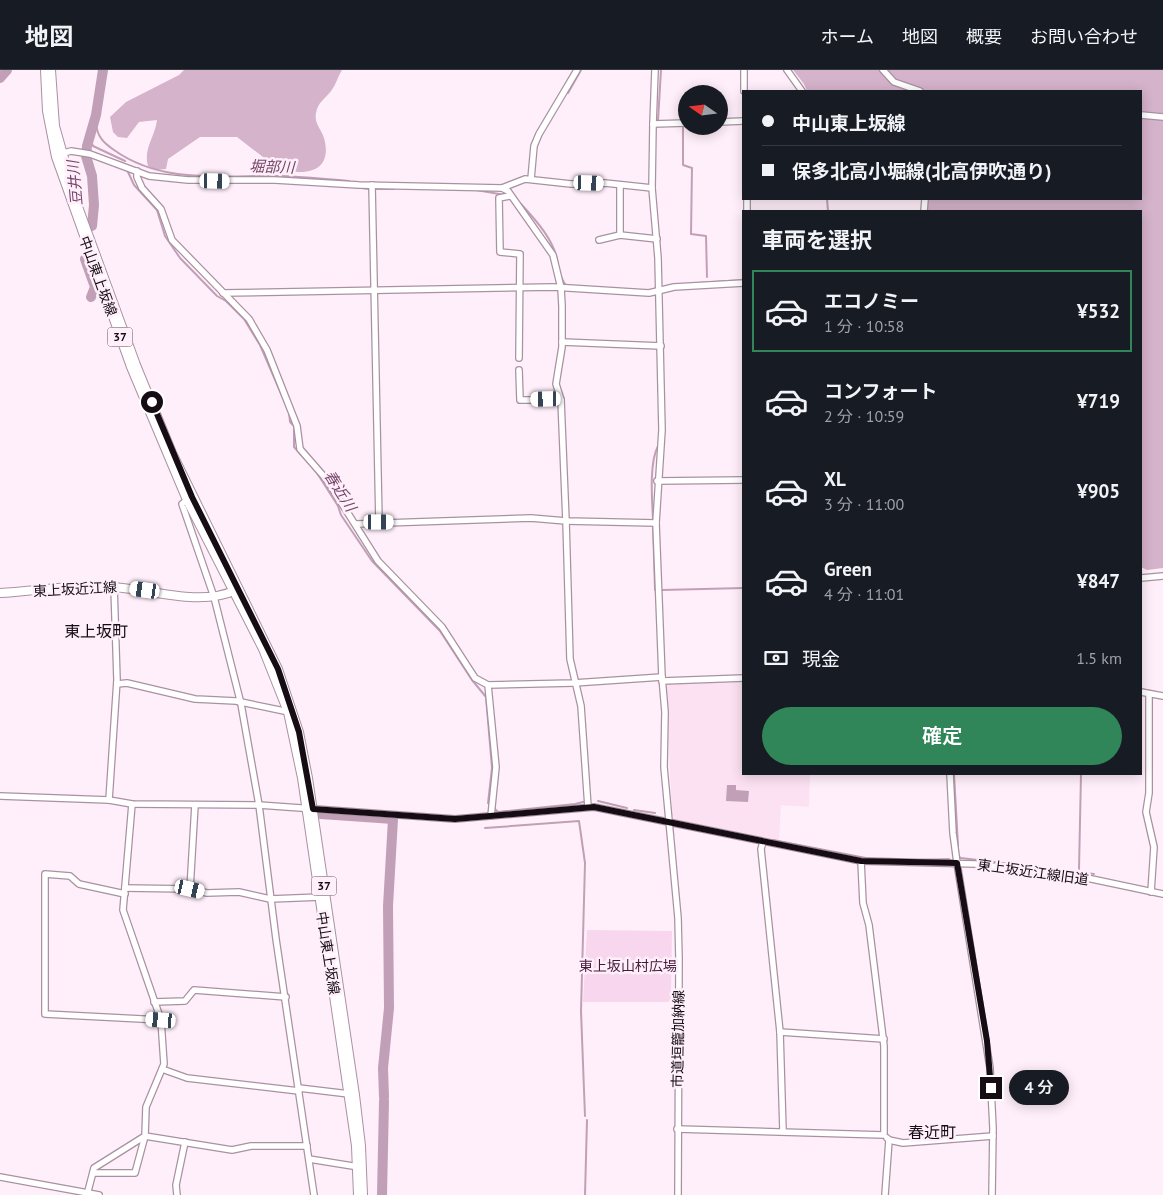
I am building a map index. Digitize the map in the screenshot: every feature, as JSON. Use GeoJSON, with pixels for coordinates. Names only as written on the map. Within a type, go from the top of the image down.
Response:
{"type":"FeatureCollection","features":[{"type":"Feature","properties":{"kind":"main road","name":"中山東上坂線"},"geometry":{"type":"LineString","coordinates":[[50,71],[58,155],[131,366],[190,498],[235,590],[278,669],[290,712],[310,809],[348,1094],[360,1167],[358,1195]]}},
{"type":"Feature","properties":{"kind":"main road","name":"東上坂近江線"},"geometry":{"type":"LineString","coordinates":[[0,593],[114,586],[203,598],[214,597],[235,590]]}},
{"type":"Feature","properties":{"kind":"main road","name":"中山東上坂線"},"geometry":{"type":"LineString","coordinates":[[322,897],[355,1095],[363,1195]]}},
{"type":"Feature","properties":{"kind":"street"},"geometry":{"type":"LineString","coordinates":[[531,179],[534,146],[539,134],[577,70]]}},
{"type":"Feature","properties":{"kind":"street","name":"市道垣籠加納線"},"geometry":{"type":"LineString","coordinates":[[655,70],[652,188],[657,239],[662,430],[657,481],[656,522],[665,712],[664,767],[679,934],[678,1195]]}},
{"type":"Feature","properties":{"kind":"street"},"geometry":{"type":"LineString","coordinates":[[744,70],[744,90]]}},
{"type":"Feature","properties":{"kind":"street"},"geometry":{"type":"LineString","coordinates":[[787,70],[801,90]]}},
{"type":"Feature","properties":{"kind":"street"},"geometry":{"type":"LineString","coordinates":[[883,70],[894,82],[917,90]]}},
{"type":"Feature","properties":{"kind":"street"},"geometry":{"type":"LineString","coordinates":[[1142,115],[1163,117]]}},
{"type":"Feature","properties":{"kind":"street"},"geometry":{"type":"LineString","coordinates":[[728,122],[742,121]]}},
{"type":"Feature","properties":{"kind":"street"},"geometry":{"type":"LineString","coordinates":[[653,124],[678,123]]}},
{"type":"Feature","properties":{"kind":"street"},"geometry":{"type":"LineString","coordinates":[[58,155],[71,151],[90,154],[137,172],[221,181],[275,180],[372,185],[502,188],[518,180],[531,179],[571,184],[589,183],[652,188]]}},
{"type":"Feature","properties":{"kind":"street"},"geometry":{"type":"LineString","coordinates":[[137,172],[142,188],[161,209],[172,240],[249,319],[267,350],[297,426],[300,449],[316,465],[356,524],[378,561],[442,627],[475,678],[488,686],[662,679],[742,678]]}},
{"type":"Feature","properties":{"kind":"street"},"geometry":{"type":"LineString","coordinates":[[372,185],[379,522]]}},
{"type":"Feature","properties":{"kind":"street"},"geometry":{"type":"LineString","coordinates":[[620,185],[620,235]]}},
{"type":"Feature","properties":{"kind":"street"},"geometry":{"type":"LineString","coordinates":[[502,188],[553,254],[561,288],[562,342],[556,384],[560,400],[570,659],[574,684],[581,706],[588,807]]}},
{"type":"Feature","properties":{"kind":"street"},"geometry":{"type":"LineString","coordinates":[[510,196],[499,198],[500,252],[520,254],[519,358]]}},
{"type":"Feature","properties":{"kind":"street"},"geometry":{"type":"LineString","coordinates":[[599,240],[620,235],[657,239]]}},
{"type":"Feature","properties":{"kind":"street"},"geometry":{"type":"LineString","coordinates":[[223,293],[520,288],[561,288],[625,293],[658,292],[674,287],[742,282]]}},
{"type":"Feature","properties":{"kind":"street"},"geometry":{"type":"LineString","coordinates":[[562,342],[659,345]]}},
{"type":"Feature","properties":{"kind":"street"},"geometry":{"type":"LineString","coordinates":[[519,370],[520,400],[560,400]]}},
{"type":"Feature","properties":{"kind":"street"},"geometry":{"type":"LineString","coordinates":[[657,481],[742,480]]}},
{"type":"Feature","properties":{"kind":"street"},"geometry":{"type":"LineString","coordinates":[[190,498],[182,504],[214,597],[240,702],[259,805],[270,898],[314,1195]]}},
{"type":"Feature","properties":{"kind":"street"},"geometry":{"type":"LineString","coordinates":[[356,524],[531,518],[566,521],[656,522]]}},
{"type":"Feature","properties":{"kind":"street"},"geometry":{"type":"LineString","coordinates":[[1142,578],[1163,576]]}},
{"type":"Feature","properties":{"kind":"street"},"geometry":{"type":"LineString","coordinates":[[109,800],[117,684],[114,586]]}},
{"type":"Feature","properties":{"kind":"street"},"geometry":{"type":"LineString","coordinates":[[117,684],[127,683],[195,699],[240,702],[290,712]]}},
{"type":"Feature","properties":{"kind":"street"},"geometry":{"type":"LineString","coordinates":[[488,686],[496,767],[491,816]]}},
{"type":"Feature","properties":{"kind":"street"},"geometry":{"type":"LineString","coordinates":[[1142,692],[1163,696]]}},
{"type":"Feature","properties":{"kind":"street"},"geometry":{"type":"LineString","coordinates":[[1149,694],[1149,793],[1146,812],[1154,847],[1151,892]]}},
{"type":"Feature","properties":{"kind":"street"},"geometry":{"type":"LineString","coordinates":[[950,775],[953,834],[957,863],[987,1041],[993,1136],[992,1195]]}},
{"type":"Feature","properties":{"kind":"street","name":"東上坂近江線旧道"},"geometry":{"type":"LineString","coordinates":[[0,796],[109,800],[132,804],[259,805],[455,819],[588,807],[861,861],[957,863],[1087,878],[1163,894]]}},
{"type":"Feature","properties":{"kind":"street"},"geometry":{"type":"LineString","coordinates":[[93,1173],[135,1173],[145,1136],[146,1107],[164,1064],[161,1020],[123,910],[132,804]]}},
{"type":"Feature","properties":{"kind":"street"},"geometry":{"type":"LineString","coordinates":[[190,889],[195,805]]}},
{"type":"Feature","properties":{"kind":"street"},"geometry":{"type":"LineString","coordinates":[[763,842],[761,849],[780,1032],[783,1131]]}},
{"type":"Feature","properties":{"kind":"street"},"geometry":{"type":"LineString","coordinates":[[861,861],[863,903],[869,925],[884,1039],[884,1135]]}},
{"type":"Feature","properties":{"kind":"street"},"geometry":{"type":"LineString","coordinates":[[161,1020],[45,1014],[45,874],[70,876],[79,884],[125,891],[190,889],[208,893],[239,892],[270,898],[322,897]]}},
{"type":"Feature","properties":{"kind":"street"},"geometry":{"type":"LineString","coordinates":[[154,1002],[185,1001],[194,990],[286,997]]}},
{"type":"Feature","properties":{"kind":"street"},"geometry":{"type":"LineString","coordinates":[[780,1032],[884,1039]]}},
{"type":"Feature","properties":{"kind":"street"},"geometry":{"type":"LineString","coordinates":[[162,1069],[195,1080],[348,1094]]}},
{"type":"Feature","properties":{"kind":"street"},"geometry":{"type":"LineString","coordinates":[[677,1129],[884,1135],[889,1140],[903,1143],[993,1136]]}},
{"type":"Feature","properties":{"kind":"street"},"geometry":{"type":"LineString","coordinates":[[88,1193],[94,1168],[145,1136],[232,1150],[251,1146],[307,1146]]}},
{"type":"Feature","properties":{"kind":"street"},"geometry":{"type":"LineString","coordinates":[[885,1195],[889,1140]]}},
{"type":"Feature","properties":{"kind":"street"},"geometry":{"type":"LineString","coordinates":[[177,1195],[176,1185],[185,1142]]}},
{"type":"Feature","properties":{"kind":"street"},"geometry":{"type":"LineString","coordinates":[[309,1159],[360,1167]]}},
{"type":"Feature","properties":{"kind":"street"},"geometry":{"type":"LineString","coordinates":[[0,1178],[99,1195]]}},
{"type":"Feature","properties":{"kind":"shaded area"},"geometry":{"type":"Polygon","coordinates":[[[184,70],[342,70],[333,89],[320,103],[316,113],[316,120],[326,148],[323,162],[313,170],[306,172],[289,171],[286,167],[272,164],[237,137],[200,137],[168,159],[166,169],[155,170],[148,166],[148,148],[157,120],[139,122],[127,138],[118,137],[113,132],[110,117],[126,102],[179,75],[184,70]]]}},
{"type":"Feature","properties":{"kind":"shaded area"},"geometry":{"type":"Polygon","coordinates":[[[793,70],[1163,70],[1163,568],[1147,570],[1142,568],[1142,210],[927,210],[928,200],[1142,200],[1142,90],[807,90],[793,70]]]}},
{"type":"Feature","properties":{"kind":"shaded area"},"geometry":{"type":"Polygon","coordinates":[[[742,681],[742,775],[810,775],[809,807],[781,805],[779,840],[674,819],[672,815],[666,684],[742,681]]]}},
{"type":"Feature","properties":{"kind":"shaded area"},"geometry":{"type":"Polygon","coordinates":[[[727,785],[736,785],[736,790],[749,791],[748,802],[726,801],[727,785]]]}},
{"type":"Feature","properties":{"kind":"green space","name":"東上坂山村広場"},"geometry":{"type":"Polygon","coordinates":[[[587,930],[672,931],[671,1002],[583,1002],[587,930]]]}},
{"type":"Feature","properties":{"kind":"waterway"},"geometry":{"type":"LineString","coordinates":[[0,78],[7,70]]}},
{"type":"Feature","properties":{"kind":"waterway","name":"豆井川"},"geometry":{"type":"LineString","coordinates":[[92,226],[94,205],[92,176],[86,156],[96,115],[103,70]]}},
{"type":"Feature","properties":{"kind":"waterway"},"geometry":{"type":"LineString","coordinates":[[568,93],[581,70]]}},
{"type":"Feature","properties":{"kind":"waterway"},"geometry":{"type":"LineString","coordinates":[[661,70],[658,121],[678,121]]}},
{"type":"Feature","properties":{"kind":"waterway"},"geometry":{"type":"LineString","coordinates":[[793,74],[803,88]]}},
{"type":"Feature","properties":{"kind":"waterway","name":"堀部川"},"geometry":{"type":"LineString","coordinates":[[93,122],[96,123],[98,132],[104,142],[110,147],[133,161],[153,169],[194,176],[281,176],[349,181]]}},
{"type":"Feature","properties":{"kind":"waterway"},"geometry":{"type":"LineString","coordinates":[[683,135],[683,165],[692,168],[691,234],[706,236],[707,277]]}},
{"type":"Feature","properties":{"kind":"waterway","name":"春近川"},"geometry":{"type":"LineString","coordinates":[[89,137],[93,146],[125,161]]}},
{"type":"Feature","properties":{"kind":"waterway","name":"春近川"},"geometry":{"type":"LineString","coordinates":[[128,172],[134,185],[157,210],[165,236],[180,258],[217,296],[226,301],[244,319],[260,345],[289,412],[290,422],[294,426],[294,447],[306,460]]}},
{"type":"Feature","properties":{"kind":"waterway","name":"堀部川"},"geometry":{"type":"LineString","coordinates":[[354,187],[369,189]]}},
{"type":"Feature","properties":{"kind":"waterway"},"geometry":{"type":"LineString","coordinates":[[376,189],[394,189]]}},
{"type":"Feature","properties":{"kind":"waterway"},"geometry":{"type":"LineString","coordinates":[[476,190],[505,195]]}},
{"type":"Feature","properties":{"kind":"waterway"},"geometry":{"type":"LineString","coordinates":[[827,200],[828,210]]}},
{"type":"Feature","properties":{"kind":"waterway"},"geometry":{"type":"LineString","coordinates":[[520,203],[550,241],[557,259],[558,268]]}},
{"type":"Feature","properties":{"kind":"waterway","name":"豆井川"},"geometry":{"type":"LineString","coordinates":[[85,259],[95,287],[91,297]]}},
{"type":"Feature","properties":{"kind":"waterway"},"geometry":{"type":"LineString","coordinates":[[561,277],[566,286]]}},
{"type":"Feature","properties":{"kind":"waterway"},"geometry":{"type":"LineString","coordinates":[[697,283],[742,280]]}},
{"type":"Feature","properties":{"kind":"waterway"},"geometry":{"type":"LineString","coordinates":[[658,381],[658,391]]}},
{"type":"Feature","properties":{"kind":"waterway"},"geometry":{"type":"LineString","coordinates":[[653,519],[652,471],[658,446]]}},
{"type":"Feature","properties":{"kind":"waterway","name":"春近川"},"geometry":{"type":"LineString","coordinates":[[317,473],[338,506],[341,515],[372,561],[440,631],[472,680],[486,697],[492,768],[488,803],[490,804]]}},
{"type":"Feature","properties":{"kind":"waterway"},"geometry":{"type":"LineString","coordinates":[[653,525],[655,590]]}},
{"type":"Feature","properties":{"kind":"waterway"},"geometry":{"type":"LineString","coordinates":[[662,590],[742,588]]}},
{"type":"Feature","properties":{"kind":"waterway"},"geometry":{"type":"LineString","coordinates":[[1142,689],[1156,692]]}},
{"type":"Feature","properties":{"kind":"waterway"},"geometry":{"type":"LineString","coordinates":[[954,775],[958,846]]}},
{"type":"Feature","properties":{"kind":"waterway"},"geometry":{"type":"LineString","coordinates":[[1079,869],[1081,775]]}},
{"type":"Feature","properties":{"kind":"waterway","name":"春近川"},"geometry":{"type":"LineString","coordinates":[[494,808],[498,812],[575,804],[587,801]]}},
{"type":"Feature","properties":{"kind":"waterway","name":"春近川"},"geometry":{"type":"LineString","coordinates":[[598,801],[627,808]]}},
{"type":"Feature","properties":{"kind":"waterway","name":"春近川"},"geometry":{"type":"LineString","coordinates":[[634,810],[655,813]]}},
{"type":"Feature","properties":{"kind":"waterway"},"geometry":{"type":"LineString","coordinates":[[321,814],[393,819],[388,906],[389,1008],[383,1068],[384,1097]]}},
{"type":"Feature","properties":{"kind":"waterway"},"geometry":{"type":"LineString","coordinates":[[485,828],[579,821],[585,863],[581,1011],[585,1116]]}},
{"type":"Feature","properties":{"kind":"waterway"},"geometry":{"type":"LineString","coordinates":[[773,840],[871,859]]}},
{"type":"Feature","properties":{"kind":"waterway"},"geometry":{"type":"LineString","coordinates":[[958,856],[961,858],[1094,874]]}},
{"type":"Feature","properties":{"kind":"waterway"},"geometry":{"type":"LineString","coordinates":[[918,860],[949,859]]}},
{"type":"Feature","properties":{"kind":"waterway"},"geometry":{"type":"LineString","coordinates":[[382,1195],[384,1101]]}},
{"type":"Feature","properties":{"kind":"waterway"},"geometry":{"type":"LineString","coordinates":[[585,1195],[587,1120]]}},
{"type":"Feature","properties":{"kind":"district","name":"東上坂町"},"geometry":{"type":"Point","coordinates":[96,631]}},
{"type":"Feature","properties":{"kind":"district","name":"春近町"},"geometry":{"type":"Point","coordinates":[932,1132]}},
{"type":"Feature","properties":{"kind":"route"},"geometry":{"type":"LineString","coordinates":[[152,402],[192,497],[278,669],[286,689],[299,732],[313,809],[455,819],[594,807],[861,861],[957,863],[987,1041],[991,1088]]}}]}
